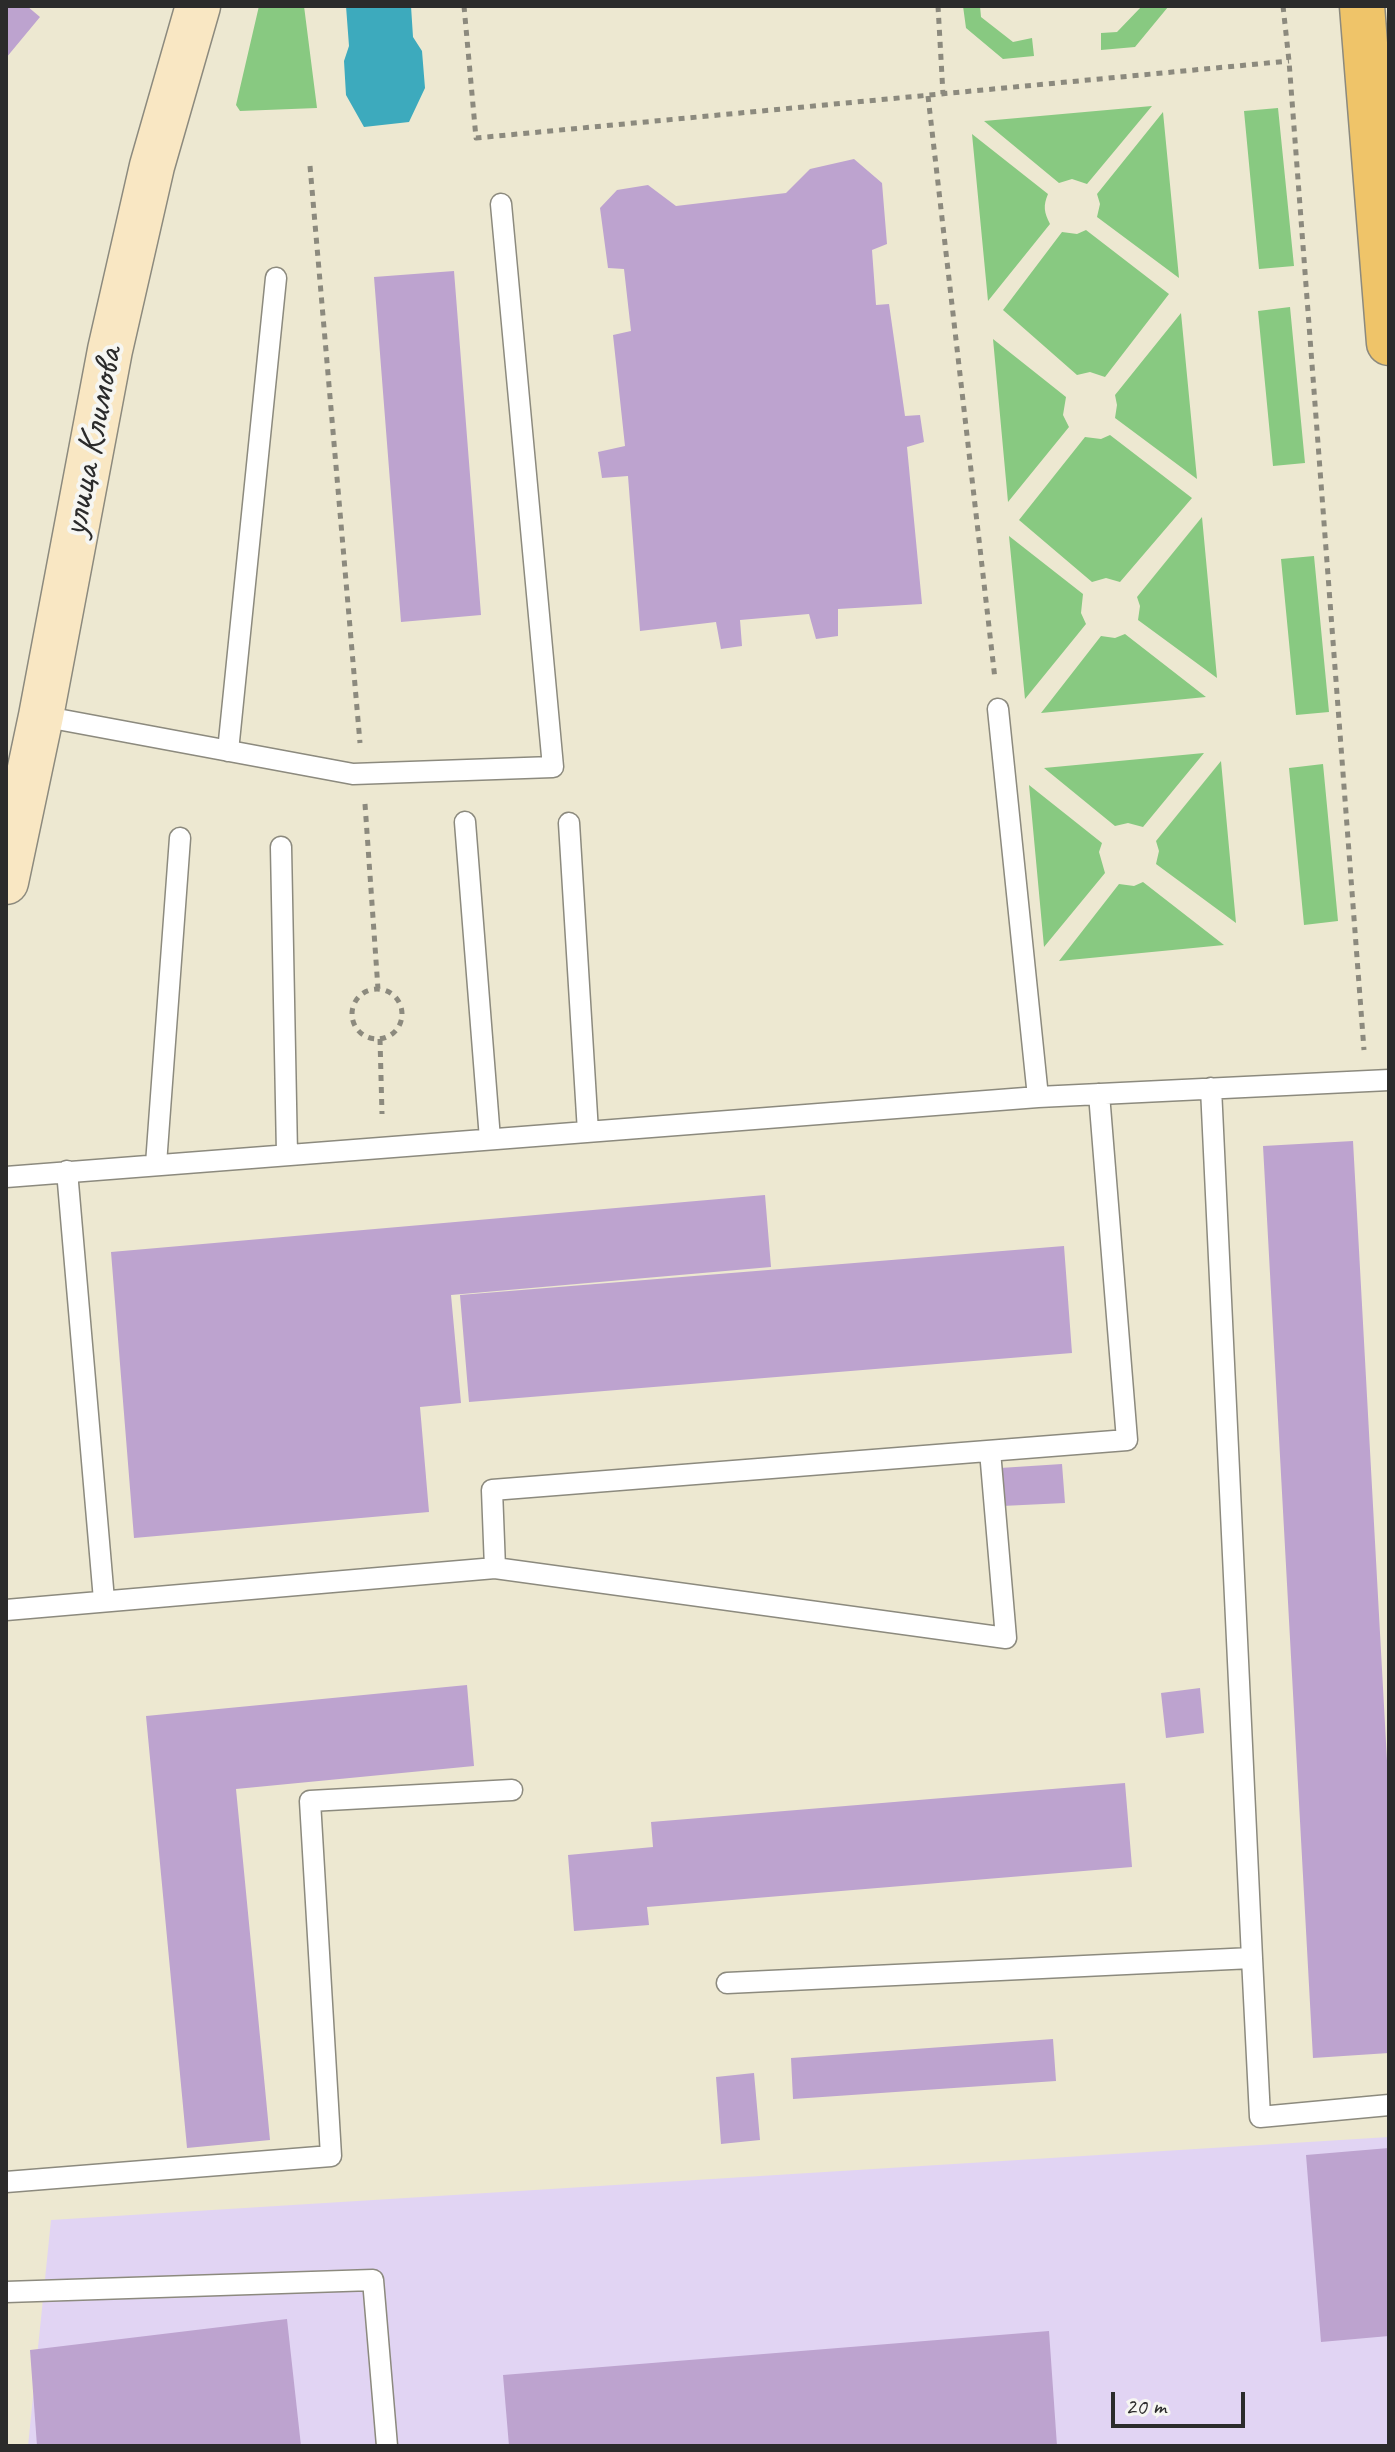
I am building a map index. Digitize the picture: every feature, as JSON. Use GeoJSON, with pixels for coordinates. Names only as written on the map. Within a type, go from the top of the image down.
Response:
{"type":"FeatureCollection","features":[{"type":"Feature","properties":{"kind":"main road"},"geometry":{"type":"LineString","coordinates":[[1362,6],[1389,343]]}},
{"type":"Feature","properties":{"kind":"street","name":"улица Климова"},"geometry":{"type":"LineString","coordinates":[[6,882],[41,716],[110,350],[152,166],[198,6]]}},
{"type":"Feature","properties":{"kind":"lane"},"geometry":{"type":"LineString","coordinates":[[41,716],[353,774],[553,767],[501,204]]}},
{"type":"Feature","properties":{"kind":"lane"},"geometry":{"type":"LineString","coordinates":[[228,751],[276,278]]}},
{"type":"Feature","properties":{"kind":"lane"},"geometry":{"type":"LineString","coordinates":[[998,709],[1038,1097]]}},
{"type":"Feature","properties":{"kind":"lane"},"geometry":{"type":"LineString","coordinates":[[465,822],[490,1139]]}},
{"type":"Feature","properties":{"kind":"lane"},"geometry":{"type":"LineString","coordinates":[[569,823],[588,1132]]}},
{"type":"Feature","properties":{"kind":"lane"},"geometry":{"type":"LineString","coordinates":[[156,1164],[180,838]]}},
{"type":"Feature","properties":{"kind":"lane"},"geometry":{"type":"LineString","coordinates":[[281,847],[287,1154]]}},
{"type":"Feature","properties":{"kind":"lane"},"geometry":{"type":"LineString","coordinates":[[6,1177],[1038,1097],[1389,1080]]}},
{"type":"Feature","properties":{"kind":"lane"},"geometry":{"type":"LineString","coordinates":[[1211,1088],[1260,2117],[1389,2105]]}},
{"type":"Feature","properties":{"kind":"lane"},"geometry":{"type":"LineString","coordinates":[[495,1568],[492,1490],[1127,1440],[1099,1094]]}},
{"type":"Feature","properties":{"kind":"lane"},"geometry":{"type":"LineString","coordinates":[[67,1171],[104,1600]]}},
{"type":"Feature","properties":{"kind":"lane"},"geometry":{"type":"LineString","coordinates":[[6,1610],[495,1568],[1006,1638],[990,1451]]}},
{"type":"Feature","properties":{"kind":"lane"},"geometry":{"type":"LineString","coordinates":[[6,2182],[331,2156],[310,1801],[512,1790]]}},
{"type":"Feature","properties":{"kind":"lane"},"geometry":{"type":"LineString","coordinates":[[727,1983],[1252,1958]]}},
{"type":"Feature","properties":{"kind":"lane"},"geometry":{"type":"LineString","coordinates":[[6,2292],[373,2280],[387,2446]]}},
{"type":"Feature","properties":{"kind":"path"},"geometry":{"type":"LineString","coordinates":[[464,6],[476,138],[1289,61]]}},
{"type":"Feature","properties":{"kind":"path"},"geometry":{"type":"LineString","coordinates":[[938,6],[943,94]]}},
{"type":"Feature","properties":{"kind":"path"},"geometry":{"type":"LineString","coordinates":[[1283,6],[1366,1079]]}},
{"type":"Feature","properties":{"kind":"path"},"geometry":{"type":"LineString","coordinates":[[928,96],[998,709]]}},
{"type":"Feature","properties":{"kind":"path"},"geometry":{"type":"LineString","coordinates":[[310,166],[361,754]]}},
{"type":"Feature","properties":{"kind":"path"},"geometry":{"type":"LineString","coordinates":[[365,803],[378,989]]}},
{"type":"Feature","properties":{"kind":"path"},"geometry":{"type":"LineString","coordinates":[[378,989],[394,996],[402,1011],[399,1027],[393,1034],[380,1039],[362,1035],[353,1022],[352,1014],[357,999],[363,993],[378,989]]}},
{"type":"Feature","properties":{"kind":"path"},"geometry":{"type":"LineString","coordinates":[[380,1039],[382,1119]]}},
{"type":"Feature","properties":{"kind":"shaded area"},"geometry":{"type":"Polygon","coordinates":[[[1389,2137],[1389,2446],[28,2446],[51,2220],[1389,2137]]]}},
{"type":"Feature","properties":{"kind":"green space"},"geometry":{"type":"Polygon","coordinates":[[[259,6],[304,6],[317,108],[240,111],[236,105],[259,6]]]}},
{"type":"Feature","properties":{"kind":"green space"},"geometry":{"type":"Polygon","coordinates":[[[963,6],[980,6],[981,17],[1013,42],[1032,38],[1034,56],[1003,59],[966,28],[963,6]]]}},
{"type":"Feature","properties":{"kind":"green space"},"geometry":{"type":"Polygon","coordinates":[[[1142,6],[1168,7],[1135,47],[1101,50],[1101,33],[1117,32],[1142,6]]]}},
{"type":"Feature","properties":{"kind":"green space"},"geometry":{"type":"Polygon","coordinates":[[[1152,106],[1087,184],[1072,179],[1059,183],[984,121],[1152,106]]]}},
{"type":"Feature","properties":{"kind":"green space"},"geometry":{"type":"Polygon","coordinates":[[[1278,108],[1294,266],[1259,269],[1244,111],[1278,108]]]}},
{"type":"Feature","properties":{"kind":"green space"},"geometry":{"type":"Polygon","coordinates":[[[1163,112],[1179,278],[1097,217],[1100,204],[1097,194],[1163,112]]]}},
{"type":"Feature","properties":{"kind":"green space"},"geometry":{"type":"Polygon","coordinates":[[[972,134],[1048,194],[1045,209],[1050,224],[988,301],[972,134]]]}},
{"type":"Feature","properties":{"kind":"green space"},"geometry":{"type":"Polygon","coordinates":[[[1086,230],[1169,294],[1105,377],[1090,372],[1077,375],[1003,310],[1062,232],[1077,234],[1086,230]]]}},
{"type":"Feature","properties":{"kind":"green space"},"geometry":{"type":"Polygon","coordinates":[[[1290,307],[1305,463],[1273,466],[1258,311],[1290,307]]]}},
{"type":"Feature","properties":{"kind":"green space"},"geometry":{"type":"Polygon","coordinates":[[[1181,313],[1197,479],[1115,418],[1115,395],[1181,313]]]}},
{"type":"Feature","properties":{"kind":"green space"},"geometry":{"type":"Polygon","coordinates":[[[993,339],[1066,397],[1063,415],[1069,427],[1008,502],[993,339]]]}},
{"type":"Feature","properties":{"kind":"green space"},"geometry":{"type":"Polygon","coordinates":[[[1110,435],[1192,498],[1120,582],[1106,578],[1092,582],[1019,520],[1085,437],[1101,439],[1110,435]]]}},
{"type":"Feature","properties":{"kind":"green space"},"geometry":{"type":"Polygon","coordinates":[[[1202,517],[1217,678],[1138,620],[1140,606],[1137,597],[1202,517]]]}},
{"type":"Feature","properties":{"kind":"green space"},"geometry":{"type":"Polygon","coordinates":[[[1009,536],[1083,594],[1081,613],[1086,624],[1025,699],[1009,536]]]}},
{"type":"Feature","properties":{"kind":"green space"},"geometry":{"type":"Polygon","coordinates":[[[1314,556],[1329,712],[1296,715],[1281,559],[1314,556]]]}},
{"type":"Feature","properties":{"kind":"green space"},"geometry":{"type":"Polygon","coordinates":[[[1125,634],[1206,697],[1041,713],[1101,636],[1115,638],[1125,634]]]}},
{"type":"Feature","properties":{"kind":"green space"},"geometry":{"type":"Polygon","coordinates":[[[1204,753],[1143,827],[1128,823],[1115,826],[1044,768],[1204,753]]]}},
{"type":"Feature","properties":{"kind":"green space"},"geometry":{"type":"Polygon","coordinates":[[[1221,761],[1236,923],[1156,864],[1159,851],[1156,841],[1221,761]]]}},
{"type":"Feature","properties":{"kind":"green space"},"geometry":{"type":"Polygon","coordinates":[[[1323,764],[1338,921],[1304,925],[1289,768],[1323,764]]]}},
{"type":"Feature","properties":{"kind":"green space"},"geometry":{"type":"Polygon","coordinates":[[[1029,785],[1102,843],[1099,852],[1105,873],[1044,947],[1029,785]]]}},
{"type":"Feature","properties":{"kind":"green space"},"geometry":{"type":"Polygon","coordinates":[[[1143,882],[1224,945],[1059,961],[1119,884],[1134,886],[1143,882]]]}},
{"type":"Feature","properties":{"kind":"water"},"geometry":{"type":"Polygon","coordinates":[[[346,6],[411,6],[413,37],[422,51],[425,88],[409,122],[364,127],[346,95],[344,61],[349,46],[346,6]]]}},
{"type":"Feature","properties":{"kind":"building"},"geometry":{"type":"Polygon","coordinates":[[[6,6],[27,6],[40,17],[6,58],[6,6]]]}},
{"type":"Feature","properties":{"kind":"building"},"geometry":{"type":"Polygon","coordinates":[[[854,159],[882,183],[887,244],[872,250],[876,305],[889,304],[905,416],[920,415],[924,442],[907,447],[922,604],[838,609],[838,636],[816,639],[809,614],[740,620],[742,646],[721,649],[716,622],[640,631],[628,476],[602,478],[598,452],[625,446],[613,335],[631,331],[624,269],[608,268],[600,208],[617,190],[648,185],[676,206],[786,193],[810,169],[854,159]]]}},
{"type":"Feature","properties":{"kind":"building"},"geometry":{"type":"Polygon","coordinates":[[[454,271],[481,615],[401,622],[374,277],[454,271]]]}},
{"type":"Feature","properties":{"kind":"building"},"geometry":{"type":"Polygon","coordinates":[[[1353,1141],[1389,1797],[1389,2053],[1313,2058],[1263,1146],[1353,1141]]]}},
{"type":"Feature","properties":{"kind":"building"},"geometry":{"type":"Polygon","coordinates":[[[765,1195],[771,1267],[451,1295],[461,1403],[420,1407],[429,1512],[134,1538],[111,1252],[765,1195]]]}},
{"type":"Feature","properties":{"kind":"building"},"geometry":{"type":"Polygon","coordinates":[[[1064,1246],[1072,1353],[469,1402],[460,1295],[1064,1246]]]}},
{"type":"Feature","properties":{"kind":"building"},"geometry":{"type":"Polygon","coordinates":[[[1062,1464],[1065,1503],[1002,1506],[1000,1468],[1062,1464]]]}},
{"type":"Feature","properties":{"kind":"building"},"geometry":{"type":"Polygon","coordinates":[[[467,1685],[474,1766],[236,1789],[270,2140],[187,2148],[146,1716],[467,1685]]]}},
{"type":"Feature","properties":{"kind":"building"},"geometry":{"type":"Polygon","coordinates":[[[1200,1688],[1204,1733],[1166,1738],[1161,1693],[1200,1688]]]}},
{"type":"Feature","properties":{"kind":"building"},"geometry":{"type":"Polygon","coordinates":[[[1125,1783],[1132,1867],[647,1907],[649,1925],[574,1931],[568,1855],[653,1847],[651,1822],[1125,1783]]]}},
{"type":"Feature","properties":{"kind":"building"},"geometry":{"type":"Polygon","coordinates":[[[1053,2039],[1056,2081],[793,2099],[791,2058],[1053,2039]]]}},
{"type":"Feature","properties":{"kind":"building"},"geometry":{"type":"Polygon","coordinates":[[[754,2073],[760,2140],[721,2144],[716,2077],[754,2073]]]}},
{"type":"Feature","properties":{"kind":"building"},"geometry":{"type":"Polygon","coordinates":[[[1389,2148],[1389,2336],[1321,2342],[1306,2155],[1389,2148]]]}},
{"type":"Feature","properties":{"kind":"building"},"geometry":{"type":"Polygon","coordinates":[[[287,2319],[301,2446],[37,2446],[30,2350],[287,2319]]]}},
{"type":"Feature","properties":{"kind":"building"},"geometry":{"type":"Polygon","coordinates":[[[1049,2331],[1057,2446],[509,2446],[503,2375],[1049,2331]]]}}]}
